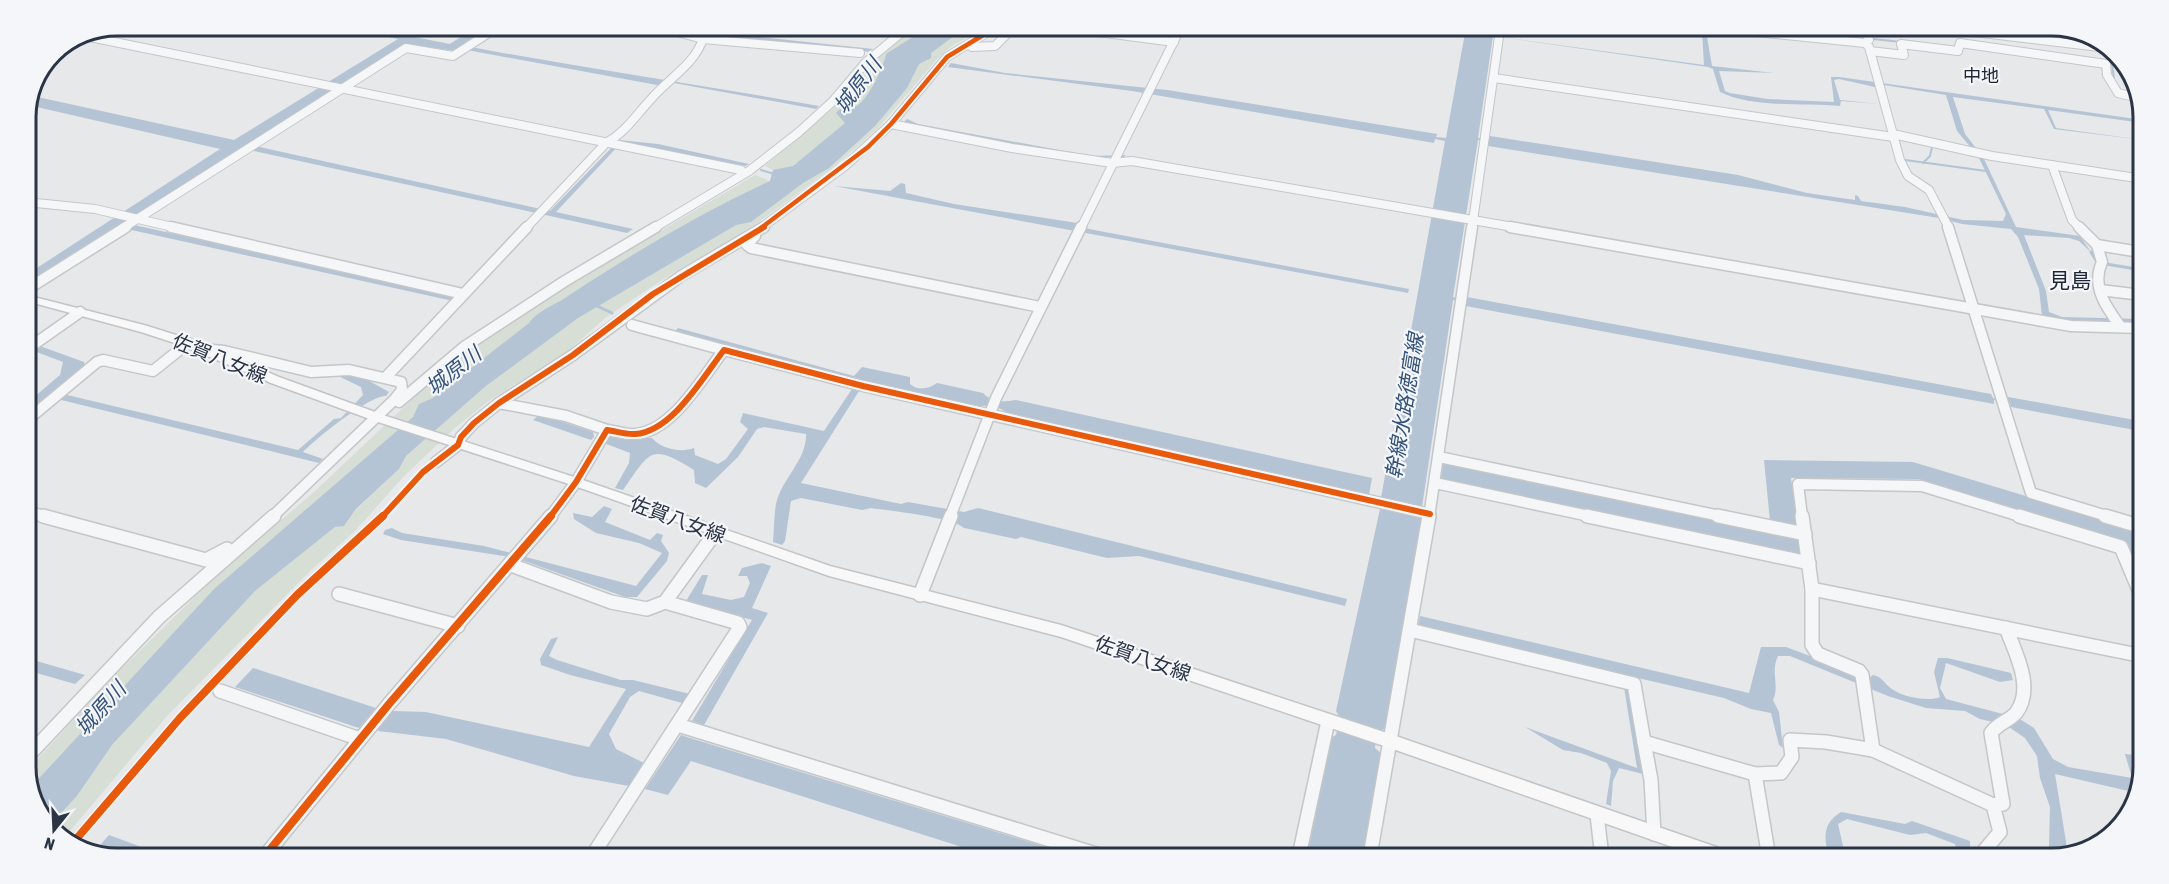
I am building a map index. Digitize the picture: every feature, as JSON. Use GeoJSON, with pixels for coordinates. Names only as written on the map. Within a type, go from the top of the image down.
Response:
{"type":"FeatureCollection","features":[{"type":"Feature","properties":{"kind":"main road","name":"佐賀八女線"},"geometry":{"type":"LineString","coordinates":[[36,301],[188,343],[275,380],[362,412],[576,482],[715,533],[829,571],[1061,631],[1385,739]]}},
{"type":"Feature","properties":{"kind":"main road"},"geometry":{"type":"LineString","coordinates":[[1385,739],[1695,848]]}},
{"type":"Feature","properties":{"kind":"street"},"geometry":{"type":"LineString","coordinates":[[36,285],[406,48],[453,56],[484,36]]}},
{"type":"Feature","properties":{"kind":"street"},"geometry":{"type":"LineString","coordinates":[[697,36],[703,39],[860,53]]}},
{"type":"Feature","properties":{"kind":"street"},"geometry":{"type":"LineString","coordinates":[[379,418],[388,413],[464,347],[565,281],[749,171],[800,132],[832,102],[872,56],[897,36]]}},
{"type":"Feature","properties":{"kind":"street"},"geometry":{"type":"LineString","coordinates":[[435,462],[474,423],[499,403],[573,355],[672,282],[763,227],[845,166],[891,124],[946,57],[981,36]]}},
{"type":"Feature","properties":{"kind":"street"},"geometry":{"type":"LineString","coordinates":[[984,36],[972,47],[995,46],[1005,36]]}},
{"type":"Feature","properties":{"kind":"street"},"geometry":{"type":"LineString","coordinates":[[1131,36],[1174,42]]}},
{"type":"Feature","properties":{"kind":"street"},"geometry":{"type":"LineString","coordinates":[[920,595],[996,398],[1177,36]]}},
{"type":"Feature","properties":{"kind":"street"},"geometry":{"type":"LineString","coordinates":[[1371,848],[1385,739],[1410,630],[1426,514],[1435,483],[1469,219],[1484,140],[1499,36]]}},
{"type":"Feature","properties":{"kind":"street"},"geometry":{"type":"LineString","coordinates":[[1833,36],[1868,38],[1882,85],[1893,136],[1908,176],[1929,190],[1945,218],[1975,307],[2031,493],[2133,524]]}},
{"type":"Feature","properties":{"kind":"street"},"geometry":{"type":"LineString","coordinates":[[2004,36],[2090,46]]}},
{"type":"Feature","properties":{"kind":"street"},"geometry":{"type":"LineString","coordinates":[[98,39],[741,170]]}},
{"type":"Feature","properties":{"kind":"street"},"geometry":{"type":"LineString","coordinates":[[386,376],[547,208],[613,145],[645,104],[670,83],[700,48],[703,39]]}},
{"type":"Feature","properties":{"kind":"street"},"geometry":{"type":"LineString","coordinates":[[2050,42],[2057,56]]}},
{"type":"Feature","properties":{"kind":"street"},"geometry":{"type":"LineString","coordinates":[[1870,51],[1904,55],[1901,44],[1958,51],[1960,43],[2106,64],[2108,75],[2118,93],[2130,96]]}},
{"type":"Feature","properties":{"kind":"street"},"geometry":{"type":"LineString","coordinates":[[1494,78],[1893,136],[1982,154],[2133,177]]}},
{"type":"Feature","properties":{"kind":"street"},"geometry":{"type":"LineString","coordinates":[[891,124],[1012,148],[1132,161],[1975,307],[2071,326],[2117,322],[2133,326]]}},
{"type":"Feature","properties":{"kind":"street"},"geometry":{"type":"LineString","coordinates":[[2052,165],[2072,220],[2097,245],[2102,262],[2097,277],[2100,291],[2117,322]]}},
{"type":"Feature","properties":{"kind":"street"},"geometry":{"type":"LineString","coordinates":[[36,203],[95,209],[135,221],[463,294]]}},
{"type":"Feature","properties":{"kind":"street"},"geometry":{"type":"LineString","coordinates":[[763,227],[747,245],[751,248],[1040,307]]}},
{"type":"Feature","properties":{"kind":"street"},"geometry":{"type":"LineString","coordinates":[[2097,245],[2133,251]]}},
{"type":"Feature","properties":{"kind":"street"},"geometry":{"type":"LineString","coordinates":[[2100,291],[2133,295]]}},
{"type":"Feature","properties":{"kind":"street"},"geometry":{"type":"LineString","coordinates":[[36,343],[80,312]]}},
{"type":"Feature","properties":{"kind":"street"},"geometry":{"type":"LineString","coordinates":[[632,325],[863,386],[990,412],[1426,514]]}},
{"type":"Feature","properties":{"kind":"street"},"geometry":{"type":"LineString","coordinates":[[36,413],[97,362],[103,360],[153,371],[188,343]]}},
{"type":"Feature","properties":{"kind":"street"},"geometry":{"type":"LineString","coordinates":[[36,747],[159,618],[327,469],[379,418],[402,390],[401,382],[386,376],[349,370],[310,372],[224,351],[203,349]]}},
{"type":"Feature","properties":{"kind":"street"},"geometry":{"type":"LineString","coordinates":[[499,403],[555,416],[566,416],[607,430],[636,434],[651,430],[674,414],[724,350]]}},
{"type":"Feature","properties":{"kind":"street"},"geometry":{"type":"LineString","coordinates":[[271,848],[360,739],[515,559],[576,482],[596,441],[607,430]]}},
{"type":"Feature","properties":{"kind":"street"},"geometry":{"type":"LineString","coordinates":[[1439,457],[1806,534]]}},
{"type":"Feature","properties":{"kind":"street"},"geometry":{"type":"LineString","coordinates":[[1435,483],[1809,563]]}},
{"type":"Feature","properties":{"kind":"street"},"geometry":{"type":"LineString","coordinates":[[1873,750],[1863,681],[1859,671],[1818,654],[1812,645],[1812,589],[1798,483],[1922,486],[2121,547],[2133,576]]}},
{"type":"Feature","properties":{"kind":"street"},"geometry":{"type":"LineString","coordinates":[[36,514],[206,560],[251,536]]}},
{"type":"Feature","properties":{"kind":"street"},"geometry":{"type":"LineString","coordinates":[[515,559],[615,602],[645,609],[657,608],[665,602],[715,533]]}},
{"type":"Feature","properties":{"kind":"street"},"geometry":{"type":"LineString","coordinates":[[1812,589],[2133,654]]}},
{"type":"Feature","properties":{"kind":"street"},"geometry":{"type":"LineString","coordinates":[[339,594],[458,626]]}},
{"type":"Feature","properties":{"kind":"street"},"geometry":{"type":"LineString","coordinates":[[598,848],[740,627],[738,623],[665,602]]}},
{"type":"Feature","properties":{"kind":"street"},"geometry":{"type":"LineString","coordinates":[[1644,742],[1755,774],[1781,773],[1792,757],[1790,740],[1826,742],[1873,750],[1994,806],[2003,804],[1990,734],[1995,725],[2016,713],[2025,694],[2019,664],[2006,628]]}},
{"type":"Feature","properties":{"kind":"street"},"geometry":{"type":"LineString","coordinates":[[1410,630],[1634,684],[1651,780],[1654,834]]}},
{"type":"Feature","properties":{"kind":"street"},"geometry":{"type":"LineString","coordinates":[[220,691],[360,739]]}},
{"type":"Feature","properties":{"kind":"street"},"geometry":{"type":"LineString","coordinates":[[1301,848],[1332,722]]}},
{"type":"Feature","properties":{"kind":"street"},"geometry":{"type":"LineString","coordinates":[[678,725],[1076,848]]}},
{"type":"Feature","properties":{"kind":"street"},"geometry":{"type":"LineString","coordinates":[[1755,774],[1767,848]]}},
{"type":"Feature","properties":{"kind":"street"},"geometry":{"type":"LineString","coordinates":[[1986,848],[2000,832],[1994,806]]}},
{"type":"Feature","properties":{"kind":"street"},"geometry":{"type":"LineString","coordinates":[[1597,815],[1601,848]]}},
{"type":"Feature","properties":{"kind":"shaded area"},"geometry":{"type":"Polygon","coordinates":[[[905,36],[921,36],[888,62],[854,117],[773,182],[520,334],[39,790],[36,761],[105,685],[215,577],[314,492],[441,372],[468,351],[571,284],[755,175],[770,181],[773,170],[765,166],[836,106],[876,59],[905,36]]]}},
{"type":"Feature","properties":{"kind":"shaded area"},"geometry":{"type":"Polygon","coordinates":[[[947,36],[970,36],[953,45],[938,58],[878,128],[834,167],[753,226],[671,274],[605,318],[566,353],[490,400],[456,427],[404,476],[355,531],[311,570],[167,716],[84,814],[84,800],[73,800],[112,745],[255,591],[335,527],[344,526],[356,510],[399,469],[406,456],[486,386],[578,313],[769,202],[924,53],[947,36]]]}},
{"type":"Feature","properties":{"kind":"water"},"geometry":{"type":"Polygon","coordinates":[[[384,36],[410,36],[450,44],[462,36],[478,36],[455,51],[405,44],[36,281],[36,269],[220,149],[37,107],[39,97],[234,140],[398,39],[384,36]]]}},
{"type":"Feature","properties":{"kind":"water"},"geometry":{"type":"Polygon","coordinates":[[[713,36],[751,36],[873,49],[868,52],[853,48],[713,36]]]}},
{"type":"Feature","properties":{"kind":"water"},"geometry":{"type":"Polygon","coordinates":[[[914,36],[954,36],[931,53],[931,58],[919,64],[907,88],[875,126],[829,168],[803,183],[751,222],[736,225],[578,318],[486,386],[406,456],[399,469],[356,509],[344,526],[335,527],[255,591],[112,745],[73,800],[44,800],[37,780],[214,589],[413,417],[419,404],[433,398],[541,312],[665,236],[770,181],[773,170],[793,166],[845,123],[836,113],[840,109],[858,105],[867,96],[886,54],[914,36]]]}},
{"type":"Feature","properties":{"kind":"water","name":"幹線水路徳富線"},"geometry":{"type":"Polygon","coordinates":[[[1464,36],[1493,36],[1704,65],[1702,36],[1707,36],[1712,66],[1774,73],[1719,71],[1725,91],[1730,93],[1767,99],[1834,102],[1831,77],[1839,77],[2133,119],[2133,122],[2048,110],[2056,128],[2133,139],[2054,129],[2044,109],[1953,97],[1965,134],[1983,157],[2045,167],[1984,159],[2016,227],[2080,236],[2091,252],[2079,241],[2069,238],[2024,235],[2046,291],[2049,312],[2062,317],[2133,319],[2133,324],[2042,316],[2039,289],[2018,237],[2011,229],[1962,224],[1939,218],[1488,146],[1488,142],[1478,140],[1453,297],[1466,300],[1467,297],[1991,394],[1993,398],[2008,401],[2008,397],[2133,420],[2133,430],[2011,407],[2010,403],[1994,400],[1994,404],[1466,306],[1466,303],[1453,300],[1422,507],[1415,506],[1413,515],[1421,518],[1388,728],[1378,731],[1375,748],[1382,754],[1365,848],[1309,848],[1332,737],[1336,735],[1340,718],[1336,711],[1380,509],[1387,510],[1389,500],[1381,498],[1445,141],[1435,139],[1434,143],[1132,91],[948,67],[951,63],[1005,73],[1167,90],[1437,134],[1436,137],[1446,138],[1464,36]],[[1493,36],[1478,138],[1489,140],[1490,136],[1738,175],[1807,193],[1855,200],[1855,195],[1861,201],[1905,207],[1963,220],[2003,221],[2006,214],[1978,156],[1957,131],[1946,95],[1878,84],[1875,87],[1839,79],[1834,80],[1840,100],[1879,104],[1841,101],[1840,106],[1763,103],[1747,101],[1720,92],[1713,69],[1493,36]]]}},
{"type":"Feature","properties":{"kind":"water"},"geometry":{"type":"Polygon","coordinates":[[[471,47],[819,106],[816,109],[674,83],[657,85],[467,50],[471,47]]]}},
{"type":"Feature","properties":{"kind":"water"},"geometry":{"type":"Polygon","coordinates":[[[907,119],[918,124],[1092,156],[1126,155],[1120,160],[1121,157],[1092,157],[1024,146],[904,122],[907,119]]]}},
{"type":"Feature","properties":{"kind":"water"},"geometry":{"type":"Polygon","coordinates":[[[619,140],[658,144],[749,164],[745,166],[621,143],[556,212],[633,229],[627,233],[249,150],[255,146],[550,211],[619,140]]]}},
{"type":"Feature","properties":{"kind":"water"},"geometry":{"type":"Polygon","coordinates":[[[901,183],[905,184],[906,193],[954,204],[1077,223],[1076,226],[1094,230],[1409,289],[1408,293],[834,186],[890,191],[901,183]]]}},
{"type":"Feature","properties":{"kind":"water"},"geometry":{"type":"Polygon","coordinates":[[[134,225],[458,297],[453,301],[127,229],[134,225]]]}},
{"type":"Feature","properties":{"kind":"water"},"geometry":{"type":"Polygon","coordinates":[[[678,328],[854,376],[862,367],[910,377],[910,384],[916,388],[927,388],[937,383],[983,393],[994,400],[1016,400],[1372,478],[1369,495],[1009,414],[993,406],[975,407],[861,383],[673,333],[678,328]]]}},
{"type":"Feature","properties":{"kind":"water"},"geometry":{"type":"Polygon","coordinates":[[[36,345],[84,362],[85,366],[36,407],[36,395],[60,375],[63,362],[36,352],[36,345]]]}},
{"type":"Feature","properties":{"kind":"water"},"geometry":{"type":"Polygon","coordinates":[[[334,374],[364,378],[389,392],[386,396],[367,403],[343,419],[303,452],[323,459],[319,463],[57,399],[63,394],[298,450],[334,419],[341,418],[363,395],[361,387],[334,374]]]}},
{"type":"Feature","properties":{"kind":"water"},"geometry":{"type":"Polygon","coordinates":[[[852,389],[859,391],[801,483],[901,504],[908,502],[964,512],[978,508],[1347,599],[1345,606],[1139,556],[1107,558],[1021,537],[1016,539],[964,528],[935,518],[871,508],[862,510],[801,498],[791,501],[785,541],[782,545],[773,542],[776,504],[783,486],[803,452],[806,434],[764,427],[757,429],[738,457],[706,488],[695,483],[694,470],[679,461],[659,454],[652,455],[639,467],[623,490],[615,488],[629,463],[630,453],[604,443],[606,437],[617,435],[652,438],[672,449],[694,448],[695,455],[718,464],[726,459],[748,429],[740,422],[743,413],[824,431],[852,389]]]}},
{"type":"Feature","properties":{"kind":"water"},"geometry":{"type":"Polygon","coordinates":[[[538,416],[593,432],[594,437],[591,440],[533,420],[538,416]]]}},
{"type":"Feature","properties":{"kind":"water"},"geometry":{"type":"Polygon","coordinates":[[[1444,460],[1770,521],[1764,460],[1913,462],[2133,528],[2133,556],[2128,543],[1918,479],[1791,478],[1802,556],[1441,479],[1444,460]]]}},
{"type":"Feature","properties":{"kind":"water"},"geometry":{"type":"Polygon","coordinates":[[[604,506],[612,509],[605,522],[650,540],[657,533],[663,535],[661,541],[669,553],[667,561],[637,597],[625,597],[516,558],[401,540],[383,534],[385,530],[392,528],[402,533],[484,546],[636,586],[662,553],[639,543],[596,533],[574,519],[573,513],[592,517],[604,506]]]}},
{"type":"Feature","properties":{"kind":"water"},"geometry":{"type":"Polygon","coordinates":[[[762,563],[771,566],[752,608],[768,613],[704,725],[692,721],[752,620],[686,601],[702,575],[708,575],[702,594],[731,600],[744,597],[750,583],[747,576],[738,576],[742,568],[762,563]]]}},
{"type":"Feature","properties":{"kind":"water"},"geometry":{"type":"Polygon","coordinates":[[[1420,616],[1749,693],[1761,647],[1786,647],[1869,678],[1876,676],[1896,692],[1923,699],[1940,697],[1934,672],[1938,658],[1947,658],[2011,673],[2013,680],[2000,682],[1946,663],[1940,688],[1946,699],[2018,718],[2034,728],[2053,759],[2068,767],[2132,778],[2131,783],[2129,791],[2055,774],[2067,846],[2049,848],[2050,807],[2040,778],[2037,756],[2025,738],[2006,725],[1980,719],[1965,711],[1926,708],[1888,696],[1790,656],[1778,656],[1773,700],[1779,712],[1783,748],[1779,745],[1771,713],[1751,709],[1724,698],[1418,627],[1420,616]]]}},
{"type":"Feature","properties":{"kind":"water"},"geometry":{"type":"Polygon","coordinates":[[[558,637],[549,656],[557,660],[621,680],[633,680],[690,694],[682,703],[639,691],[630,697],[609,734],[616,749],[644,763],[629,786],[574,776],[446,739],[378,731],[382,721],[393,711],[426,712],[589,747],[626,689],[541,665],[540,659],[551,639],[558,637]]]}},
{"type":"Feature","properties":{"kind":"water"},"geometry":{"type":"Polygon","coordinates":[[[36,661],[85,675],[75,684],[36,673],[36,661]]]}},
{"type":"Feature","properties":{"kind":"water"},"geometry":{"type":"Polygon","coordinates":[[[253,668],[376,708],[359,728],[235,687],[253,668]]]}},
{"type":"Feature","properties":{"kind":"water"},"geometry":{"type":"Polygon","coordinates":[[[1624,687],[1630,689],[1643,774],[1619,768],[1613,781],[1611,806],[1606,804],[1611,771],[1607,763],[1581,753],[1563,750],[1525,727],[1637,768],[1624,687]]]}},
{"type":"Feature","properties":{"kind":"water"},"geometry":{"type":"Polygon","coordinates":[[[681,735],[1049,848],[965,848],[691,761],[668,795],[645,789],[681,735]]]}},
{"type":"Feature","properties":{"kind":"water"},"geometry":{"type":"Polygon","coordinates":[[[2125,754],[2133,755],[2132,777],[2125,754]]]}},
{"type":"Feature","properties":{"kind":"water"},"geometry":{"type":"Polygon","coordinates":[[[1841,812],[1905,824],[1912,821],[1970,841],[1970,848],[1956,848],[1955,844],[1926,833],[1910,835],[1847,819],[1838,824],[1842,848],[1827,848],[1826,832],[1830,821],[1841,812]]]}},
{"type":"Feature","properties":{"kind":"water"},"geometry":{"type":"Polygon","coordinates":[[[109,835],[144,848],[117,848],[100,846],[109,835]]]}},
{"type":"Feature","properties":{"kind":"waterway"},"geometry":{"type":"LineString","coordinates":[[1864,38],[1901,42]]}},
{"type":"Feature","properties":{"kind":"waterway"},"geometry":{"type":"LineString","coordinates":[[2108,62],[2112,64],[2114,79]]}},
{"type":"Feature","properties":{"kind":"waterway"},"geometry":{"type":"LineString","coordinates":[[1923,163],[1930,156],[1932,147]]}},
{"type":"Feature","properties":{"kind":"waterway"},"geometry":{"type":"LineString","coordinates":[[1905,160],[1923,163]]}},
{"type":"Feature","properties":{"kind":"waterway"},"geometry":{"type":"LineString","coordinates":[[1923,163],[1986,171]]}},
{"type":"Feature","properties":{"kind":"waterway"},"geometry":{"type":"LineString","coordinates":[[761,170],[774,174]]}},
{"type":"Feature","properties":{"kind":"waterway"},"geometry":{"type":"LineString","coordinates":[[2091,252],[2097,262]]}},
{"type":"Feature","properties":{"kind":"waterway"},"geometry":{"type":"LineString","coordinates":[[2106,264],[2133,268]]}},
{"type":"Feature","properties":{"kind":"waterway"},"geometry":{"type":"LineString","coordinates":[[595,305],[612,313]]}},
{"type":"Feature","properties":{"kind":"cycle path"},"geometry":{"type":"LineString","coordinates":[[84,830],[180,718],[297,595],[373,527],[423,472],[458,445],[461,437],[474,423],[499,403],[573,355],[653,294],[763,227],[814,190],[868,147],[891,124],[947,57],[982,36]]}},
{"type":"Feature","properties":{"kind":"cycle path"},"geometry":{"type":"LineString","coordinates":[[271,848],[389,704],[534,538],[576,482],[601,436],[607,430],[635,434],[648,431],[660,424],[685,401],[724,350],[863,386],[1430,514]]}},
{"type":"Feature","properties":{"kind":"district","name":"中地"},"geometry":{"type":"Point","coordinates":[1981,75]}},
{"type":"Feature","properties":{"kind":"district","name":"見島"},"geometry":{"type":"Point","coordinates":[2070,280]}},
{"type":"Feature","properties":{"kind":"water label","name":"城原川"},"geometry":{"type":"Point","coordinates":[857,85]}},
{"type":"Feature","properties":{"kind":"water label","name":"城原川"},"geometry":{"type":"Point","coordinates":[453,370]}},
{"type":"Feature","properties":{"kind":"water label","name":"城原川"},"geometry":{"type":"Point","coordinates":[100,708]}}]}
